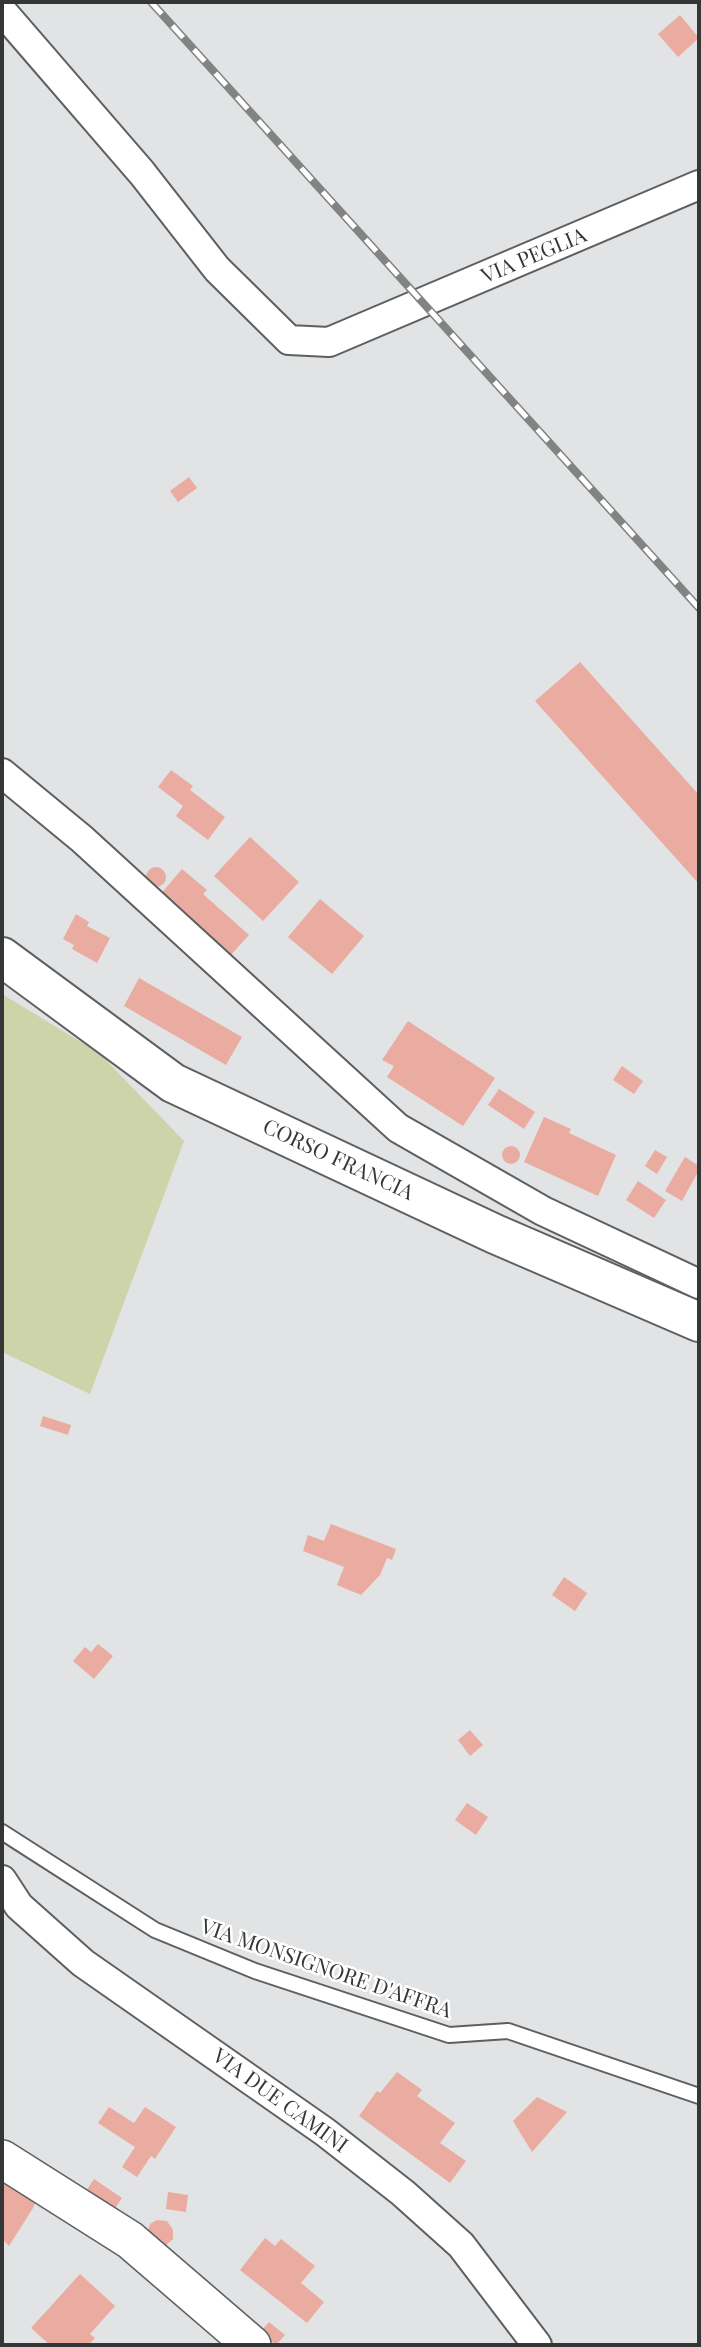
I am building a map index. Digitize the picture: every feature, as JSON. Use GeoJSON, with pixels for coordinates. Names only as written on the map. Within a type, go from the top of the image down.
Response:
{"type":"FeatureCollection","features":[{"type":"Feature","properties":{"kind":"main road","name":"CORSO FRANCIA"},"geometry":{"type":"LineString","coordinates":[[2,957],[173,1083],[495,1234],[699,1322]]}},
{"type":"Feature","properties":{"kind":"street","name":"VIA PEGLIA"},"geometry":{"type":"LineString","coordinates":[[2,11],[142,173],[217,269],[289,340],[329,342],[699,185]]}},
{"type":"Feature","properties":{"kind":"street"},"geometry":{"type":"LineString","coordinates":[[2,773],[82,839],[398,1128],[543,1211],[699,1284]]}},
{"type":"Feature","properties":{"kind":"street","name":"VIA DUE CAMINI"},"geometry":{"type":"LineString","coordinates":[[2,1880],[19,1906],[83,1963],[325,2132],[403,2193],[461,2245],[537,2345]]}},
{"type":"Feature","properties":{"kind":"street"},"geometry":{"type":"LineString","coordinates":[[2,2159],[130,2240],[252,2345]]}},
{"type":"Feature","properties":{"kind":"lane","name":"VIA MONSIGNORE D'AFFRA"},"geometry":{"type":"LineString","coordinates":[[2,1832],[155,1930],[255,1971],[449,2035],[508,2031],[699,2096]]}},
{"type":"Feature","properties":{"kind":"green space"},"geometry":{"type":"Polygon","coordinates":[[[2,994],[99,1053],[184,1141],[90,1394],[2,1352],[2,994]]]}},
{"type":"Feature","properties":{"kind":"building"},"geometry":{"type":"Polygon","coordinates":[[[680,15],[699,38],[678,57],[658,34],[680,15]]]}},
{"type":"Feature","properties":{"kind":"building"},"geometry":{"type":"Polygon","coordinates":[[[189,477],[197,488],[178,502],[170,491],[189,477]]]}},
{"type":"Feature","properties":{"kind":"building"},"geometry":{"type":"Polygon","coordinates":[[[580,662],[699,795],[699,884],[535,701],[580,662]]]}},
{"type":"Feature","properties":{"kind":"building"},"geometry":{"type":"Polygon","coordinates":[[[171,770],[193,786],[190,790],[225,817],[208,840],[176,816],[183,806],[158,787],[171,770]]]}},
{"type":"Feature","properties":{"kind":"building"},"geometry":{"type":"Polygon","coordinates":[[[250,837],[299,882],[263,921],[214,876],[250,837]]]}},
{"type":"Feature","properties":{"kind":"building"},"geometry":{"type":"Polygon","coordinates":[[[156,867],[163,870],[166,877],[163,884],[156,887],[149,884],[146,877],[149,870],[156,867]]]}},
{"type":"Feature","properties":{"kind":"building"},"geometry":{"type":"Polygon","coordinates":[[[182,869],[207,890],[203,894],[249,935],[229,957],[159,896],[182,869]]]}},
{"type":"Feature","properties":{"kind":"building"},"geometry":{"type":"Polygon","coordinates":[[[320,899],[364,936],[332,974],[288,937],[320,899]]]}},
{"type":"Feature","properties":{"kind":"building"},"geometry":{"type":"Polygon","coordinates":[[[76,914],[89,922],[87,926],[110,938],[97,963],[72,949],[74,945],[63,939],[76,914]]]}},
{"type":"Feature","properties":{"kind":"building"},"geometry":{"type":"Polygon","coordinates":[[[139,978],[242,1037],[226,1065],[124,1006],[139,978]]]}},
{"type":"Feature","properties":{"kind":"building"},"geometry":{"type":"Polygon","coordinates":[[[408,1021],[495,1078],[463,1126],[387,1077],[394,1066],[382,1060],[408,1021]]]}},
{"type":"Feature","properties":{"kind":"building"},"geometry":{"type":"Polygon","coordinates":[[[622,1066],[643,1081],[634,1094],[613,1080],[622,1066]]]}},
{"type":"Feature","properties":{"kind":"building"},"geometry":{"type":"Polygon","coordinates":[[[499,1089],[535,1112],[524,1129],[488,1105],[499,1089]]]}},
{"type":"Feature","properties":{"kind":"building"},"geometry":{"type":"Polygon","coordinates":[[[544,1117],[571,1129],[569,1133],[616,1155],[598,1196],[524,1162],[544,1117]]]}},
{"type":"Feature","properties":{"kind":"building"},"geometry":{"type":"Polygon","coordinates":[[[507,1146],[515,1146],[520,1155],[518,1162],[507,1164],[502,1159],[502,1151],[507,1146]]]}},
{"type":"Feature","properties":{"kind":"building"},"geometry":{"type":"Polygon","coordinates":[[[655,1150],[667,1157],[657,1174],[645,1166],[655,1150]]]}},
{"type":"Feature","properties":{"kind":"building"},"geometry":{"type":"Polygon","coordinates":[[[685,1157],[699,1166],[699,1170],[682,1201],[665,1191],[685,1157]]]}},
{"type":"Feature","properties":{"kind":"building"},"geometry":{"type":"Polygon","coordinates":[[[638,1181],[666,1200],[654,1218],[626,1200],[638,1181]]]}},
{"type":"Feature","properties":{"kind":"building"},"geometry":{"type":"Polygon","coordinates":[[[43,1416],[71,1425],[68,1435],[40,1426],[43,1416]]]}},
{"type":"Feature","properties":{"kind":"building"},"geometry":{"type":"Polygon","coordinates":[[[331,1524],[396,1549],[392,1560],[387,1558],[380,1575],[361,1595],[337,1585],[344,1567],[303,1551],[308,1535],[324,1541],[331,1524]]]}},
{"type":"Feature","properties":{"kind":"building"},"geometry":{"type":"Polygon","coordinates":[[[564,1577],[587,1593],[575,1611],[552,1595],[564,1577]]]}},
{"type":"Feature","properties":{"kind":"building"},"geometry":{"type":"Polygon","coordinates":[[[98,1644],[113,1656],[94,1679],[73,1661],[85,1647],[91,1652],[98,1644]]]}},
{"type":"Feature","properties":{"kind":"building"},"geometry":{"type":"Polygon","coordinates":[[[470,1730],[483,1745],[470,1756],[458,1740],[470,1730]]]}},
{"type":"Feature","properties":{"kind":"building"},"geometry":{"type":"Polygon","coordinates":[[[467,1803],[488,1817],[476,1835],[455,1820],[467,1803]]]}},
{"type":"Feature","properties":{"kind":"building"},"geometry":{"type":"Polygon","coordinates":[[[397,2072],[422,2090],[417,2096],[455,2123],[440,2143],[466,2161],[450,2183],[359,2116],[377,2091],[380,2093],[397,2072]]]}},
{"type":"Feature","properties":{"kind":"building"},"geometry":{"type":"Polygon","coordinates":[[[537,2097],[567,2112],[532,2152],[513,2121],[537,2097]]]}},
{"type":"Feature","properties":{"kind":"building"},"geometry":{"type":"Polygon","coordinates":[[[109,2107],[134,2123],[145,2107],[176,2127],[155,2159],[151,2156],[137,2177],[122,2167],[135,2147],[98,2123],[109,2107]]]}},
{"type":"Feature","properties":{"kind":"building"},"geometry":{"type":"Polygon","coordinates":[[[2,2169],[38,2195],[9,2246],[2,2239],[2,2169]]]}},
{"type":"Feature","properties":{"kind":"building"},"geometry":{"type":"Polygon","coordinates":[[[94,2179],[122,2198],[110,2216],[82,2197],[94,2179]]]}},
{"type":"Feature","properties":{"kind":"building"},"geometry":{"type":"Polygon","coordinates":[[[168,2192],[188,2195],[186,2212],[166,2209],[168,2192]]]}},
{"type":"Feature","properties":{"kind":"building"},"geometry":{"type":"Polygon","coordinates":[[[157,2220],[167,2221],[173,2230],[173,2239],[165,2246],[147,2234],[150,2224],[157,2220]]]}},
{"type":"Feature","properties":{"kind":"building"},"geometry":{"type":"Polygon","coordinates":[[[265,2238],[275,2246],[281,2239],[315,2266],[301,2283],[324,2302],[307,2323],[240,2270],[265,2238]]]}},
{"type":"Feature","properties":{"kind":"building"},"geometry":{"type":"Polygon","coordinates":[[[80,2274],[115,2306],[90,2334],[95,2338],[88,2345],[50,2345],[31,2328],[80,2274]]]}},
{"type":"Feature","properties":{"kind":"building"},"geometry":{"type":"Polygon","coordinates":[[[269,2322],[285,2335],[276,2345],[260,2332],[269,2322]]]}},
{"type":"Feature","properties":{"kind":"railway"},"geometry":{"type":"LineString","coordinates":[[151,2],[699,608]]}}]}
